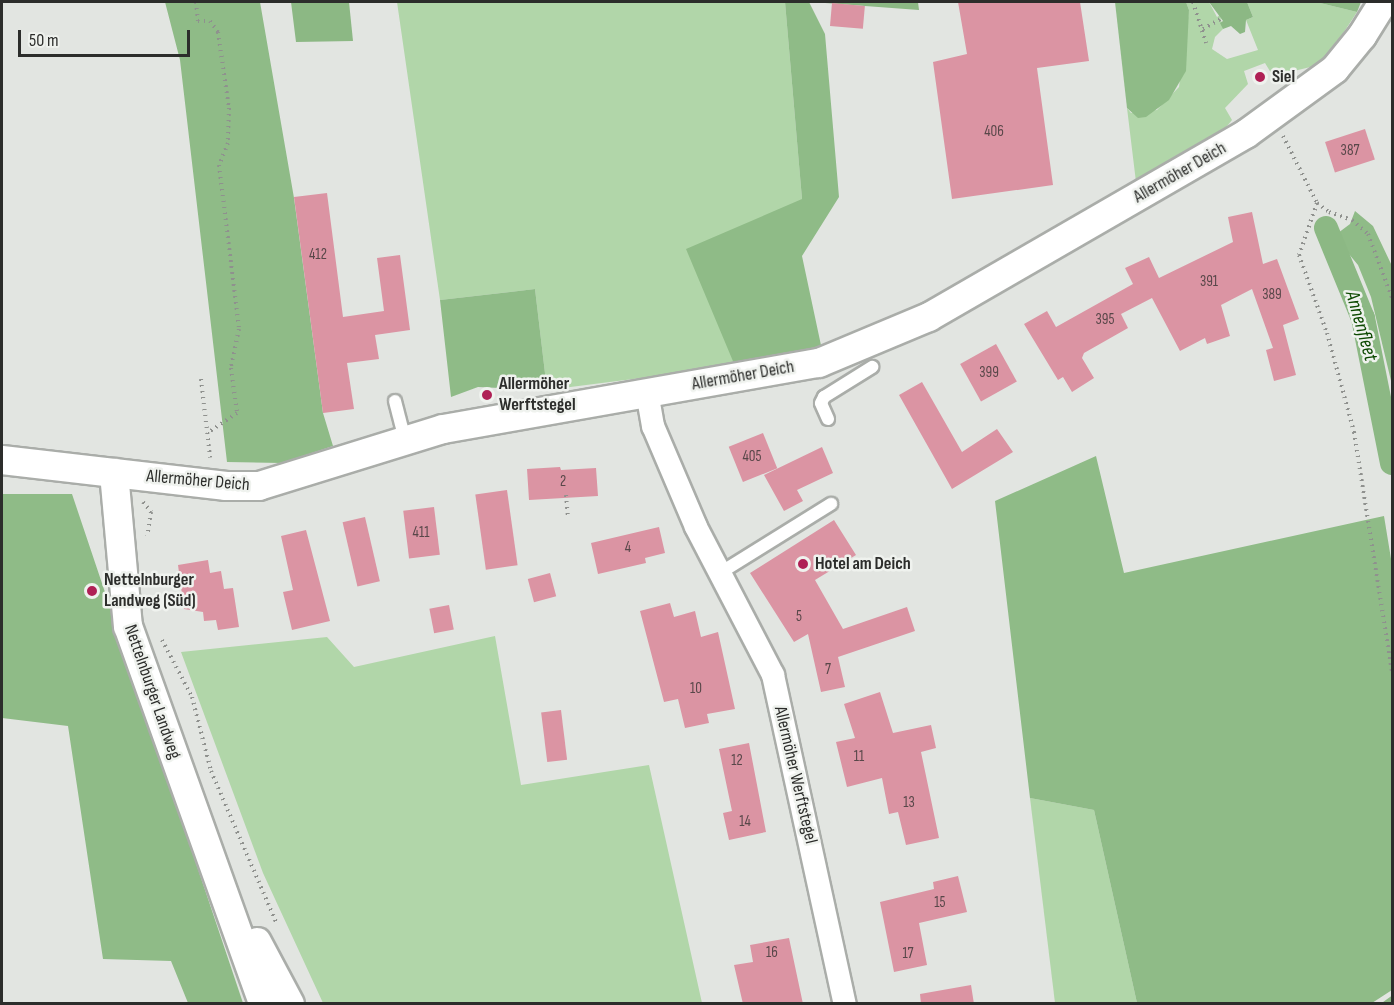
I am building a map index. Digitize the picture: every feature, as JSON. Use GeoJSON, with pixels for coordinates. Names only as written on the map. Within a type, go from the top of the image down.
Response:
{"type":"FeatureCollection","features":[{"type":"Feature","properties":{"kind":"street","name":"Allermöher Deich"},"geometry":{"type":"LineString","coordinates":[[2,460],[226,486],[259,486],[405,440],[493,419],[819,363],[929,317],[1274,117],[1335,69],[1362,36],[1383,2]]}},
{"type":"Feature","properties":{"kind":"street","name":"Allermöher Werftstegel"},"geometry":{"type":"LineString","coordinates":[[647,392],[653,426],[720,573],[772,675],[845,1004]]}},
{"type":"Feature","properties":{"kind":"street","name":"Nettelnburger Landweg"},"geometry":{"type":"LineString","coordinates":[[114,473],[128,626],[217,869],[263,1004]]}},
{"type":"Feature","properties":{"kind":"street","name":"Nettelnburger Landweg"},"geometry":{"type":"LineString","coordinates":[[217,869],[290,1004]]}},
{"type":"Feature","properties":{"kind":"lane"},"geometry":{"type":"LineString","coordinates":[[828,419],[821,403],[824,397],[872,367]]}},
{"type":"Feature","properties":{"kind":"lane"},"geometry":{"type":"LineString","coordinates":[[395,401],[405,440]]}},
{"type":"Feature","properties":{"kind":"lane"},"geometry":{"type":"LineString","coordinates":[[720,573],[831,504]]}},
{"type":"Feature","properties":{"kind":"path"},"geometry":{"type":"LineString","coordinates":[[196,2],[198,21],[210,21],[218,32],[229,108],[228,143],[219,165],[239,329],[231,368],[237,413],[207,433]]}},
{"type":"Feature","properties":{"kind":"path"},"geometry":{"type":"LineString","coordinates":[[1193,2],[1206,43]]}},
{"type":"Feature","properties":{"kind":"path"},"geometry":{"type":"LineString","coordinates":[[1203,29],[1220,20]]}},
{"type":"Feature","properties":{"kind":"path"},"geometry":{"type":"LineString","coordinates":[[1274,117],[1317,203],[1329,212],[1352,220],[1368,234],[1392,298]]}},
{"type":"Feature","properties":{"kind":"path"},"geometry":{"type":"LineString","coordinates":[[1317,203],[1299,255],[1337,369],[1354,432],[1392,672]]}},
{"type":"Feature","properties":{"kind":"path"},"geometry":{"type":"LineString","coordinates":[[201,379],[210,457]]}},
{"type":"Feature","properties":{"kind":"path"},"geometry":{"type":"LineString","coordinates":[[114,473],[149,508],[147,542]]}},
{"type":"Feature","properties":{"kind":"path"},"geometry":{"type":"LineString","coordinates":[[566,495],[568,519]]}},
{"type":"Feature","properties":{"kind":"path"},"geometry":{"type":"LineString","coordinates":[[159,632],[192,697],[211,771],[278,926]]}},
{"type":"Feature","properties":{"kind":"shaded area"},"geometry":{"type":"Polygon","coordinates":[[[165,2],[260,2],[294,198],[323,413],[333,446],[282,463],[227,462],[180,60],[165,2]]]}},
{"type":"Feature","properties":{"kind":"shaded area"},"geometry":{"type":"Polygon","coordinates":[[[291,2],[349,2],[353,41],[296,42],[291,2]]]}},
{"type":"Feature","properties":{"kind":"shaded area"},"geometry":{"type":"Polygon","coordinates":[[[397,2],[785,2],[802,199],[735,366],[547,390],[535,289],[440,300],[397,2]]]}},
{"type":"Feature","properties":{"kind":"shaded area"},"geometry":{"type":"Polygon","coordinates":[[[785,2],[809,2],[825,34],[839,197],[802,256],[822,350],[735,366],[686,249],[802,199],[785,2]]]}},
{"type":"Feature","properties":{"kind":"shaded area"},"geometry":{"type":"Polygon","coordinates":[[[812,2],[918,2],[919,10],[865,6],[812,2]]]}},
{"type":"Feature","properties":{"kind":"shaded area"},"geometry":{"type":"Polygon","coordinates":[[[1115,2],[1186,2],[1189,10],[1186,71],[1169,100],[1146,117],[1138,118],[1127,108],[1115,2]]]}},
{"type":"Feature","properties":{"kind":"shaded area"},"geometry":{"type":"Polygon","coordinates":[[[1186,2],[1209,2],[1217,17],[1220,15],[1223,29],[1215,37],[1212,49],[1227,59],[1258,50],[1246,20],[1253,17],[1247,2],[1316,2],[1357,12],[1323,64],[1273,76],[1265,63],[1244,71],[1248,84],[1225,108],[1232,120],[1223,131],[1136,182],[1127,108],[1131,113],[1157,110],[1179,87],[1189,10],[1186,2]]]}},
{"type":"Feature","properties":{"kind":"shaded area"},"geometry":{"type":"Polygon","coordinates":[[[1209,2],[1247,2],[1253,17],[1246,20],[1245,32],[1240,34],[1231,26],[1223,29],[1220,23],[1223,21],[1209,2]]]}},
{"type":"Feature","properties":{"kind":"shaded area"},"geometry":{"type":"Polygon","coordinates":[[[1316,2],[1361,2],[1357,12],[1316,2]]]}},
{"type":"Feature","properties":{"kind":"shaded area"},"geometry":{"type":"Polygon","coordinates":[[[1355,211],[1373,226],[1392,266],[1392,385],[1371,297],[1358,265],[1334,236],[1350,224],[1355,211]]]}},
{"type":"Feature","properties":{"kind":"shaded area"},"geometry":{"type":"Polygon","coordinates":[[[535,289],[547,390],[478,387],[451,397],[440,300],[535,289]]]}},
{"type":"Feature","properties":{"kind":"shaded area"},"geometry":{"type":"Polygon","coordinates":[[[1096,456],[1124,573],[1384,516],[1392,565],[1392,990],[1372,1003],[1137,1003],[1094,810],[1030,798],[995,501],[1096,456]]]}},
{"type":"Feature","properties":{"kind":"shaded area"},"geometry":{"type":"Polygon","coordinates":[[[2,494],[72,494],[243,1003],[188,1003],[171,961],[103,959],[68,726],[2,718],[2,494]]]}},
{"type":"Feature","properties":{"kind":"shaded area"},"geometry":{"type":"Polygon","coordinates":[[[495,636],[521,785],[649,765],[702,1003],[323,1003],[263,873],[181,652],[327,637],[354,667],[495,636]]]}},
{"type":"Feature","properties":{"kind":"shaded area"},"geometry":{"type":"Polygon","coordinates":[[[1030,798],[1094,810],[1137,1003],[1055,1003],[1030,798]]]}},
{"type":"Feature","properties":{"kind":"building"},"geometry":{"type":"Polygon","coordinates":[[[958,2],[1080,2],[1089,61],[1037,68],[1053,185],[952,199],[933,62],[967,54],[958,2]]]}},
{"type":"Feature","properties":{"kind":"building"},"geometry":{"type":"Polygon","coordinates":[[[832,3],[865,6],[863,29],[830,26],[832,3]]]}},
{"type":"Feature","properties":{"kind":"building"},"geometry":{"type":"Polygon","coordinates":[[[1365,129],[1375,159],[1335,172],[1325,142],[1365,129]]]}},
{"type":"Feature","properties":{"kind":"building"},"geometry":{"type":"Polygon","coordinates":[[[327,193],[343,317],[384,311],[377,258],[400,255],[410,330],[375,335],[379,359],[347,363],[354,409],[323,413],[294,197],[327,193]]]}},
{"type":"Feature","properties":{"kind":"building"},"geometry":{"type":"Polygon","coordinates":[[[1252,212],[1263,264],[1277,259],[1299,319],[1283,325],[1296,375],[1274,381],[1266,350],[1273,348],[1252,289],[1221,305],[1230,336],[1207,344],[1205,338],[1180,351],[1152,298],[1121,314],[1128,328],[1084,353],[1082,358],[1094,378],[1072,392],[1063,377],[1058,380],[1024,324],[1047,311],[1056,327],[1133,284],[1125,268],[1149,257],[1159,278],[1233,242],[1228,217],[1252,212]]]}},
{"type":"Feature","properties":{"kind":"building"},"geometry":{"type":"Polygon","coordinates":[[[996,344],[1017,382],[981,401],[960,364],[996,344]]]}},
{"type":"Feature","properties":{"kind":"building"},"geometry":{"type":"Polygon","coordinates":[[[922,382],[962,452],[997,429],[1013,452],[952,489],[899,395],[922,382]]]}},
{"type":"Feature","properties":{"kind":"building"},"geometry":{"type":"Polygon","coordinates":[[[763,433],[777,468],[743,482],[729,447],[763,433]]]}},
{"type":"Feature","properties":{"kind":"building"},"geometry":{"type":"Polygon","coordinates":[[[822,447],[833,473],[797,490],[803,501],[784,511],[764,475],[822,447]]]}},
{"type":"Feature","properties":{"kind":"building"},"geometry":{"type":"Polygon","coordinates":[[[560,467],[561,470],[596,468],[598,496],[529,500],[527,469],[560,467]]]}},
{"type":"Feature","properties":{"kind":"building"},"geometry":{"type":"Polygon","coordinates":[[[507,490],[518,565],[486,570],[475,494],[507,490]]]}},
{"type":"Feature","properties":{"kind":"building"},"geometry":{"type":"Polygon","coordinates":[[[434,507],[440,555],[409,558],[403,511],[434,507]]]}},
{"type":"Feature","properties":{"kind":"building"},"geometry":{"type":"Polygon","coordinates":[[[365,517],[380,581],[357,586],[343,522],[365,517]]]}},
{"type":"Feature","properties":{"kind":"building"},"geometry":{"type":"Polygon","coordinates":[[[834,520],[856,555],[815,580],[843,629],[907,607],[915,631],[838,657],[845,687],[821,692],[808,634],[794,642],[750,573],[834,520]]]}},
{"type":"Feature","properties":{"kind":"building"},"geometry":{"type":"Polygon","coordinates":[[[659,527],[665,553],[645,558],[646,563],[598,574],[591,543],[659,527]]]}},
{"type":"Feature","properties":{"kind":"building"},"geometry":{"type":"Polygon","coordinates":[[[306,530],[330,621],[292,630],[283,592],[293,590],[281,536],[306,530]]]}},
{"type":"Feature","properties":{"kind":"building"},"geometry":{"type":"Polygon","coordinates":[[[208,560],[210,573],[221,571],[224,589],[233,588],[239,627],[218,630],[216,620],[204,621],[203,612],[184,609],[178,565],[208,560]]]}},
{"type":"Feature","properties":{"kind":"building"},"geometry":{"type":"Polygon","coordinates":[[[550,573],[556,596],[534,602],[528,579],[550,573]]]}},
{"type":"Feature","properties":{"kind":"building"},"geometry":{"type":"Polygon","coordinates":[[[670,603],[674,617],[695,611],[701,637],[718,632],[735,709],[707,714],[709,723],[685,728],[678,699],[664,702],[640,611],[670,603]]]}},
{"type":"Feature","properties":{"kind":"building"},"geometry":{"type":"Polygon","coordinates":[[[449,605],[454,630],[434,633],[429,609],[449,605]]]}},
{"type":"Feature","properties":{"kind":"building"},"geometry":{"type":"Polygon","coordinates":[[[880,692],[893,733],[931,725],[936,748],[921,752],[939,838],[906,845],[898,812],[889,814],[882,778],[847,787],[836,742],[855,738],[844,704],[880,692]]]}},
{"type":"Feature","properties":{"kind":"building"},"geometry":{"type":"Polygon","coordinates":[[[561,710],[567,760],[547,762],[541,712],[561,710]]]}},
{"type":"Feature","properties":{"kind":"building"},"geometry":{"type":"Polygon","coordinates":[[[749,743],[766,832],[729,840],[723,813],[732,811],[719,749],[749,743]]]}},
{"type":"Feature","properties":{"kind":"building"},"geometry":{"type":"Polygon","coordinates":[[[958,876],[967,912],[919,923],[927,965],[894,972],[880,902],[934,889],[933,882],[958,876]]]}},
{"type":"Feature","properties":{"kind":"building"},"geometry":{"type":"Polygon","coordinates":[[[789,938],[803,1004],[743,1004],[734,965],[753,962],[750,945],[789,938]]]}},
{"type":"Feature","properties":{"kind":"building"},"geometry":{"type":"Polygon","coordinates":[[[971,985],[974,1004],[921,1004],[920,994],[971,985]]]}},
{"type":"Feature","properties":{"kind":"waterway","name":"Annenfleet"},"geometry":{"type":"LineString","coordinates":[[1326,228],[1363,318],[1392,463]]}},
{"type":"Feature","properties":{"kind":"waterway"},"geometry":{"type":"LineString","coordinates":[[1385,1004],[1392,999]]}},
{"type":"Feature","properties":{"kind":"place","name":"Siel"},"geometry":{"type":"Point","coordinates":[1260,77]}},
{"type":"Feature","properties":{"kind":"place","name":"Allermöher Werftstegel"},"geometry":{"type":"Point","coordinates":[487,395]}},
{"type":"Feature","properties":{"kind":"place","name":"Hotel am Deich"},"geometry":{"type":"Point","coordinates":[803,564]}},
{"type":"Feature","properties":{"kind":"place","name":"Nettelnburger Landweg (Süd)"},"geometry":{"type":"Point","coordinates":[92,591]}}]}
